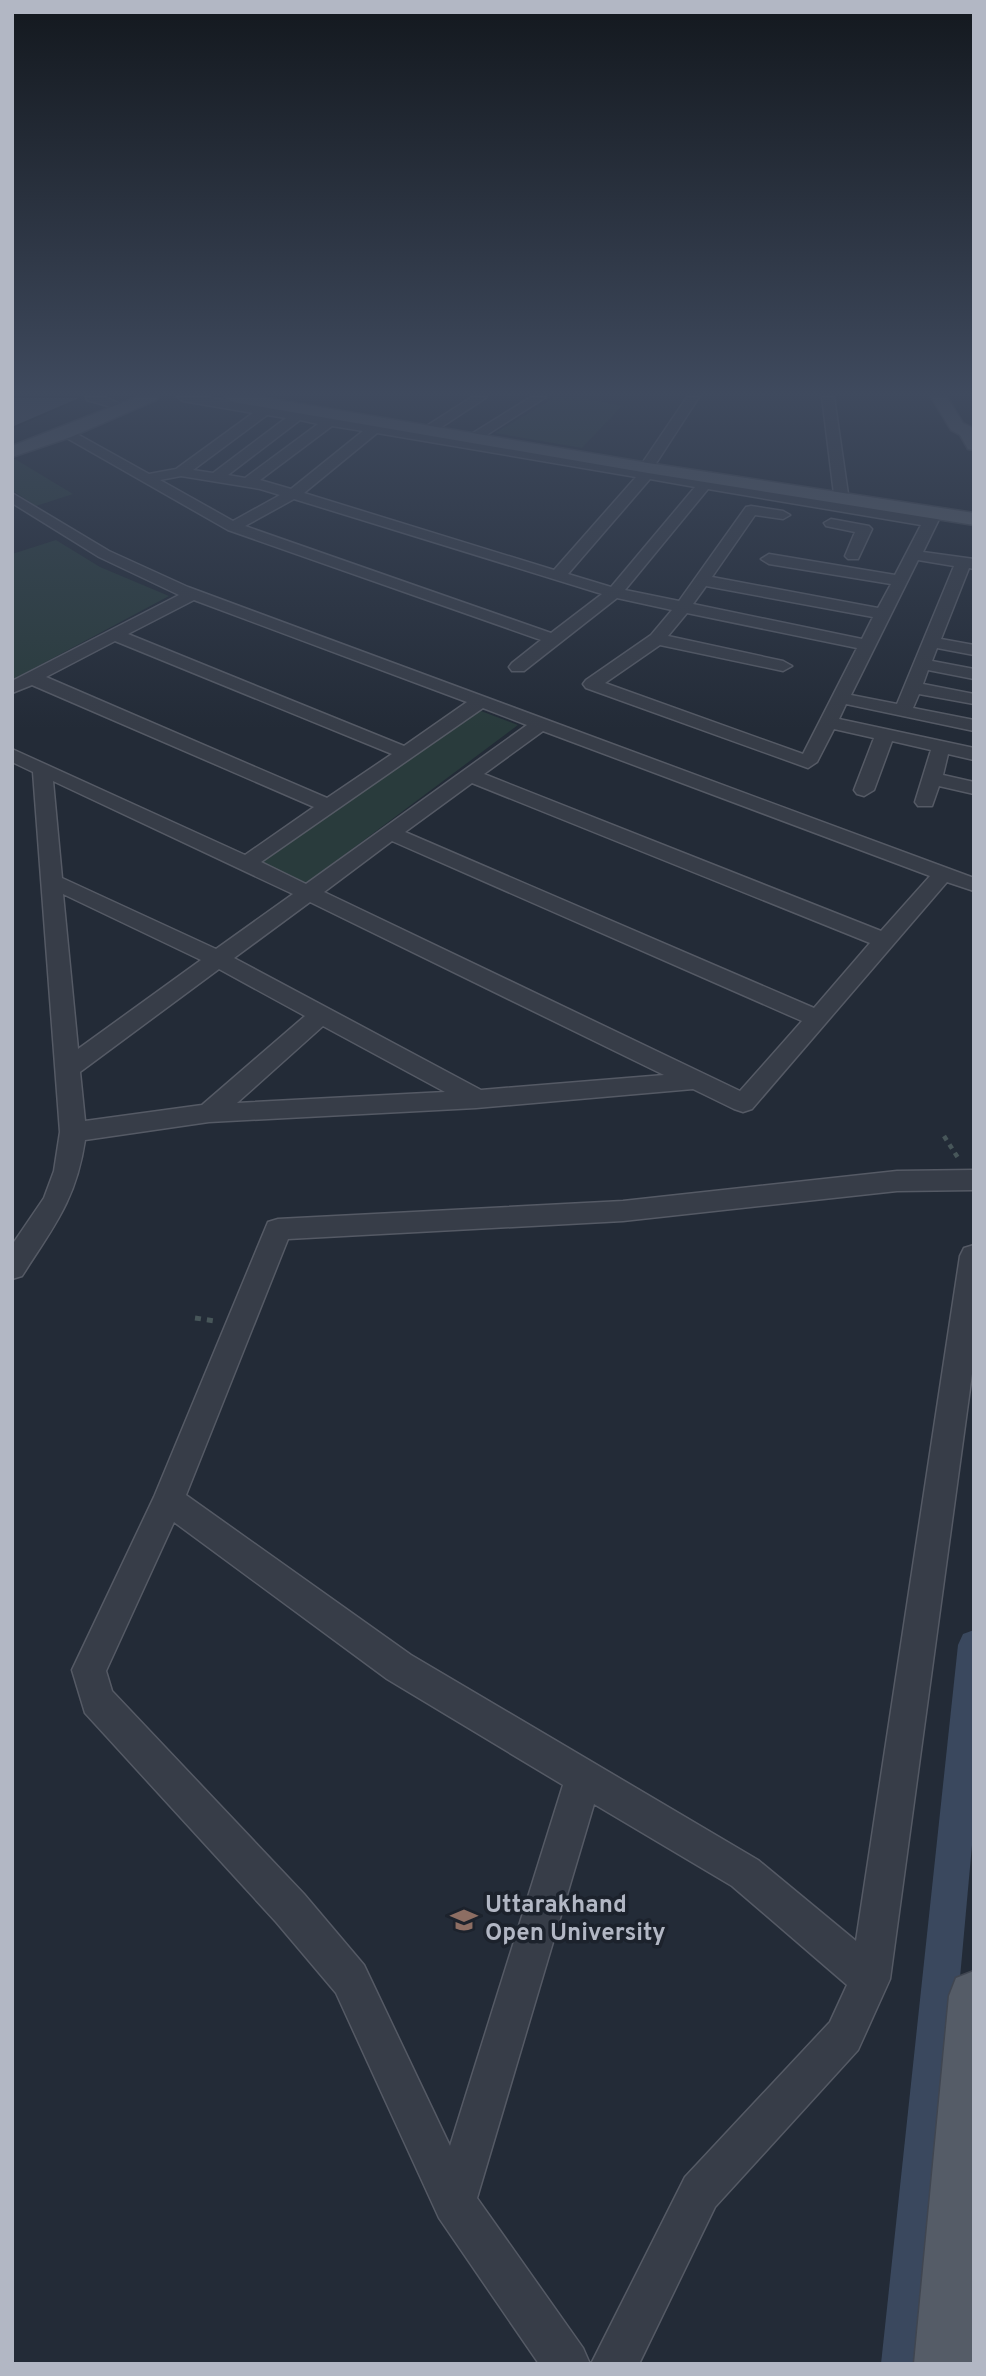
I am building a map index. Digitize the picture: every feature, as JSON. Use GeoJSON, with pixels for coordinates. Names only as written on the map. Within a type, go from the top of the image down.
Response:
{"type":"FeatureCollection","features":[{"type":"Feature","properties":{"kind":"main road"},"geometry":{"type":"LineString","coordinates":[[882,508],[933,517],[974,519]]}},
{"type":"Feature","properties":{"kind":"main road"},"geometry":{"type":"LineString","coordinates":[[921,508],[933,517]]}},
{"type":"Feature","properties":{"kind":"main road"},"geometry":{"type":"LineString","coordinates":[[943,2364],[974,1996]]}},
{"type":"Feature","properties":{"kind":"street"},"geometry":{"type":"LineString","coordinates":[[30,508],[104,554],[193,594],[974,885]]}},
{"type":"Feature","properties":{"kind":"street"},"geometry":{"type":"LineString","coordinates":[[199,508],[233,527],[553,639]]}},
{"type":"Feature","properties":{"kind":"street"},"geometry":{"type":"LineString","coordinates":[[233,527],[268,508]]}},
{"type":"Feature","properties":{"kind":"street"},"geometry":{"type":"LineString","coordinates":[[339,508],[614,593],[867,645]]}},
{"type":"Feature","properties":{"kind":"street"},"geometry":{"type":"LineString","coordinates":[[557,576],[615,508]]}},
{"type":"Feature","properties":{"kind":"street"},"geometry":{"type":"LineString","coordinates":[[518,667],[614,593],[685,508]]}},
{"type":"Feature","properties":{"kind":"street"},"geometry":{"type":"LineString","coordinates":[[760,574],[796,517],[752,510],[682,609],[657,639],[592,684],[807,762],[933,517],[868,508]]}},
{"type":"Feature","properties":{"kind":"street"},"geometry":{"type":"LineString","coordinates":[[809,519],[864,529],[847,555],[908,567]]}},
{"type":"Feature","properties":{"kind":"street"},"geometry":{"type":"LineString","coordinates":[[702,580],[760,574],[968,564],[931,642],[903,711]]}},
{"type":"Feature","properties":{"kind":"street"},"geometry":{"type":"LineString","coordinates":[[760,574],[884,614]]}},
{"type":"Feature","properties":{"kind":"street"},"geometry":{"type":"LineString","coordinates":[[12,688],[193,594]]}},
{"type":"Feature","properties":{"kind":"street"},"geometry":{"type":"LineString","coordinates":[[115,635],[405,753]]}},
{"type":"Feature","properties":{"kind":"street"},"geometry":{"type":"LineString","coordinates":[[657,639],[783,666]]}},
{"type":"Feature","properties":{"kind":"street"},"geometry":{"type":"LineString","coordinates":[[931,642],[974,650]]}},
{"type":"Feature","properties":{"kind":"street"},"geometry":{"type":"LineString","coordinates":[[922,664],[974,674]]}},
{"type":"Feature","properties":{"kind":"street"},"geometry":{"type":"LineString","coordinates":[[32,678],[328,806]]}},
{"type":"Feature","properties":{"kind":"street"},"geometry":{"type":"LineString","coordinates":[[912,687],[974,699]]}},
{"type":"Feature","properties":{"kind":"street"},"geometry":{"type":"LineString","coordinates":[[841,698],[974,726]]}},
{"type":"Feature","properties":{"kind":"street"},"geometry":{"type":"LineString","coordinates":[[246,863],[480,702]]}},
{"type":"Feature","properties":{"kind":"street"},"geometry":{"type":"LineString","coordinates":[[829,722],[974,754]]}},
{"type":"Feature","properties":{"kind":"street"},"geometry":{"type":"LineString","coordinates":[[67,1069],[540,724]]}},
{"type":"Feature","properties":{"kind":"street"},"geometry":{"type":"LineString","coordinates":[[864,790],[885,734]]}},
{"type":"Feature","properties":{"kind":"street"},"geometry":{"type":"LineString","coordinates":[[925,802],[941,747]]}},
{"type":"Feature","properties":{"kind":"street"},"geometry":{"type":"LineString","coordinates":[[12,755],[307,892],[743,1103],[943,874]]}},
{"type":"Feature","properties":{"kind":"street"},"geometry":{"type":"LineString","coordinates":[[12,1268],[57,1201],[67,1171],[73,1132],[54,882],[42,768]]}},
{"type":"Feature","properties":{"kind":"street"},"geometry":{"type":"LineString","coordinates":[[470,775],[883,940]]}},
{"type":"Feature","properties":{"kind":"street"},"geometry":{"type":"LineString","coordinates":[[932,778],[974,788]]}},
{"type":"Feature","properties":{"kind":"street"},"geometry":{"type":"LineString","coordinates":[[390,833],[819,1019]]}},
{"type":"Feature","properties":{"kind":"street"},"geometry":{"type":"LineString","coordinates":[[54,882],[216,958],[477,1099]]}},
{"type":"Feature","properties":{"kind":"street"},"geometry":{"type":"LineString","coordinates":[[209,1113],[321,1015]]}},
{"type":"Feature","properties":{"kind":"street"},"geometry":{"type":"LineString","coordinates":[[73,1132],[209,1113],[477,1099],[695,1081]]}},
{"type":"Feature","properties":{"kind":"street"},"geometry":{"type":"LineString","coordinates":[[567,2364],[454,2203],[349,1979],[290,1908],[97,1701],[89,1670],[168,1500],[278,1229],[623,1211],[897,1181],[974,1180]]}},
{"type":"Feature","properties":{"kind":"street"},"geometry":{"type":"LineString","coordinates":[[614,2364],[700,2192],[844,2036],[870,1979],[974,1256]]}},
{"type":"Feature","properties":{"kind":"street"},"geometry":{"type":"LineString","coordinates":[[168,1500],[399,1667],[745,1873],[870,1979]]}},
{"type":"Feature","properties":{"kind":"street"},"geometry":{"type":"LineString","coordinates":[[454,2203],[584,1776]]}},
{"type":"Feature","properties":{"kind":"shaded area"},"geometry":{"type":"Polygon","coordinates":[[[56,540],[100,567],[169,596],[12,680],[12,554],[56,540]]]}},
{"type":"Feature","properties":{"kind":"shaded area"},"geometry":{"type":"Polygon","coordinates":[[[473,708],[518,725],[304,885],[257,863],[473,708]]]}},
{"type":"Feature","properties":{"kind":"waterway"},"geometry":{"type":"LineString","coordinates":[[903,2364],[974,1645]]}},
{"type":"Feature","properties":{"kind":"place","name":"Uttarakhand Open University"},"geometry":{"type":"Point","coordinates":[464,1920]}}]}
